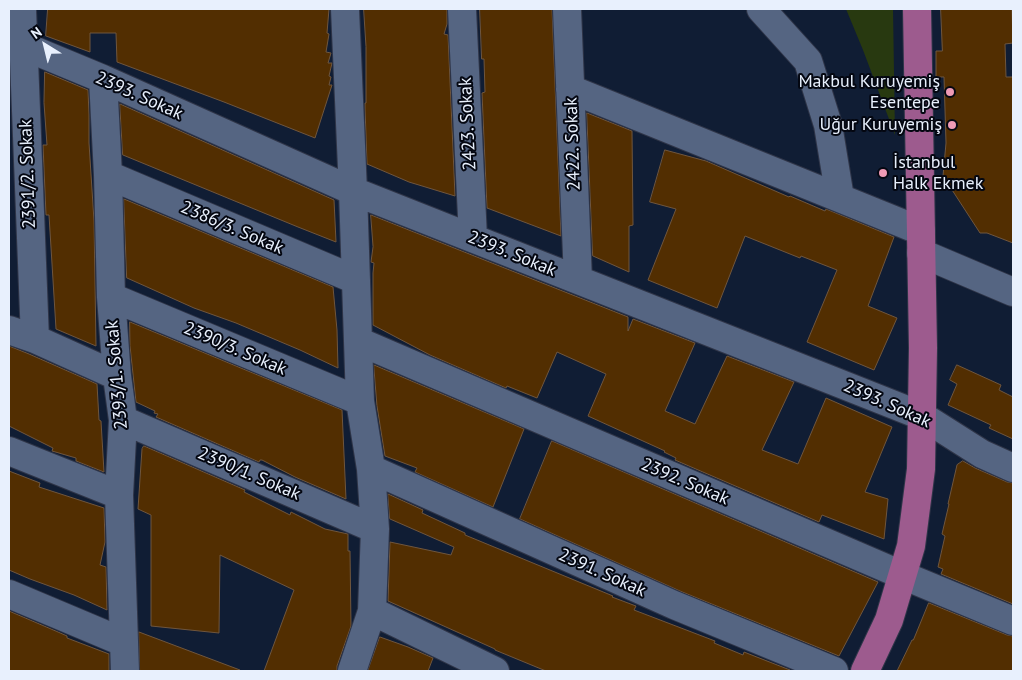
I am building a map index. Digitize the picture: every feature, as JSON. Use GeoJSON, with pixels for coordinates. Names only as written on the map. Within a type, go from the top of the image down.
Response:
{"type":"FeatureCollection","features":[{"type":"Feature","properties":{"kind":"main road"},"geometry":{"type":"LineString","coordinates":[[865,671],[889,620],[911,546],[921,469],[922,348],[917,9]]}},
{"type":"Feature","properties":{"kind":"street","name":"2391/2. Sokak"},"geometry":{"type":"LineString","coordinates":[[22,9],[16,43],[34,339]]}},
{"type":"Feature","properties":{"kind":"street"},"geometry":{"type":"LineString","coordinates":[[344,9],[353,191],[360,401],[371,469],[374,529],[372,611],[352,671]]}},
{"type":"Feature","properties":{"kind":"street","name":"2423. Sokak"},"geometry":{"type":"LineString","coordinates":[[462,9],[473,238]]}},
{"type":"Feature","properties":{"kind":"street","name":"2422. Sokak"},"geometry":{"type":"LineString","coordinates":[[567,9],[578,280]]}},
{"type":"Feature","properties":{"kind":"street"},"geometry":{"type":"LineString","coordinates":[[761,9],[808,61],[828,125],[840,198]]}},
{"type":"Feature","properties":{"kind":"street","name":"2393. Sokak"},"geometry":{"type":"LineString","coordinates":[[16,43],[103,79],[353,191],[922,416],[982,454],[1013,468]]}},
{"type":"Feature","properties":{"kind":"street","name":"2393/1. Sokak"},"geometry":{"type":"LineString","coordinates":[[103,79],[111,297],[116,376],[123,420],[119,496],[125,671]]}},
{"type":"Feature","properties":{"kind":"street"},"geometry":{"type":"LineString","coordinates":[[570,89],[840,198],[1013,292]]}},
{"type":"Feature","properties":{"kind":"street","name":"2386/3. Sokak"},"geometry":{"type":"LineString","coordinates":[[108,175],[356,280]]}},
{"type":"Feature","properties":{"kind":"street","name":"2390/3. Sokak"},"geometry":{"type":"LineString","coordinates":[[111,297],[360,401]]}},
{"type":"Feature","properties":{"kind":"street"},"geometry":{"type":"LineString","coordinates":[[9,330],[34,339],[116,376]]}},
{"type":"Feature","properties":{"kind":"street","name":"2392. Sokak"},"geometry":{"type":"LineString","coordinates":[[358,341],[1013,621]]}},
{"type":"Feature","properties":{"kind":"street","name":"2390/1. Sokak"},"geometry":{"type":"LineString","coordinates":[[123,420],[374,529]]}},
{"type":"Feature","properties":{"kind":"street"},"geometry":{"type":"LineString","coordinates":[[9,451],[119,496]]}},
{"type":"Feature","properties":{"kind":"street","name":"2391. Sokak"},"geometry":{"type":"LineString","coordinates":[[371,469],[674,605],[834,671]]}},
{"type":"Feature","properties":{"kind":"street"},"geometry":{"type":"LineString","coordinates":[[9,594],[123,642]]}},
{"type":"Feature","properties":{"kind":"street"},"geometry":{"type":"LineString","coordinates":[[372,611],[495,671]]}},
{"type":"Feature","properties":{"kind":"green space"},"geometry":{"type":"Polygon","coordinates":[[[846,9],[893,9],[895,135],[863,50],[846,9]]]}},
{"type":"Feature","properties":{"kind":"building"},"geometry":{"type":"Polygon","coordinates":[[[48,9],[329,9],[327,33],[329,34],[326,52],[331,53],[328,63],[332,63],[329,85],[332,85],[315,138],[117,62],[116,33],[90,33],[90,52],[46,36],[48,9]]]}},
{"type":"Feature","properties":{"kind":"building"},"geometry":{"type":"Polygon","coordinates":[[[364,9],[447,9],[447,24],[444,34],[448,35],[455,196],[409,182],[367,164],[364,9]]]}},
{"type":"Feature","properties":{"kind":"building"},"geometry":{"type":"Polygon","coordinates":[[[480,9],[552,9],[561,236],[487,208],[482,93],[485,92],[484,59],[482,59],[480,9]]]}},
{"type":"Feature","properties":{"kind":"building"},"geometry":{"type":"Polygon","coordinates":[[[941,9],[1012,9],[1013,43],[1005,44],[1006,77],[1013,77],[1013,243],[987,233],[980,233],[943,176],[946,143],[944,77],[936,77],[936,51],[942,51],[941,9]]]}},
{"type":"Feature","properties":{"kind":"building"},"geometry":{"type":"Polygon","coordinates":[[[45,72],[88,90],[94,221],[96,346],[56,329],[49,215],[46,215],[43,145],[47,145],[44,103],[45,72]]]}},
{"type":"Feature","properties":{"kind":"building"},"geometry":{"type":"Polygon","coordinates":[[[120,104],[334,200],[336,242],[123,155],[120,104]]]}},
{"type":"Feature","properties":{"kind":"building"},"geometry":{"type":"Polygon","coordinates":[[[587,113],[632,131],[633,225],[629,226],[629,272],[593,256],[587,113]]]}},
{"type":"Feature","properties":{"kind":"building"},"geometry":{"type":"Polygon","coordinates":[[[665,150],[706,161],[789,197],[825,211],[826,209],[894,237],[868,306],[897,318],[874,370],[807,342],[837,270],[801,256],[800,258],[745,236],[717,308],[648,280],[676,209],[650,202],[665,150]]]}},
{"type":"Feature","properties":{"kind":"building"},"geometry":{"type":"Polygon","coordinates":[[[124,199],[333,287],[338,368],[300,350],[236,323],[194,308],[127,278],[124,199]]]}},
{"type":"Feature","properties":{"kind":"building"},"geometry":{"type":"Polygon","coordinates":[[[371,215],[628,317],[628,331],[633,319],[695,343],[665,411],[695,424],[727,356],[794,382],[762,450],[798,464],[826,398],[892,427],[865,492],[888,499],[884,539],[822,515],[819,522],[675,460],[676,458],[665,451],[588,416],[606,374],[557,352],[537,398],[507,386],[506,388],[430,355],[373,325],[374,263],[371,262],[373,247],[371,215]]]}},
{"type":"Feature","properties":{"kind":"building"},"geometry":{"type":"Polygon","coordinates":[[[130,322],[342,410],[346,499],[295,477],[262,460],[259,462],[156,417],[158,414],[154,413],[155,411],[136,402],[130,346],[130,322]]]}},
{"type":"Feature","properties":{"kind":"building"},"geometry":{"type":"Polygon","coordinates":[[[9,346],[97,384],[104,472],[76,461],[76,458],[52,451],[53,448],[9,426],[9,346]]]}},
{"type":"Feature","properties":{"kind":"building"},"geometry":{"type":"Polygon","coordinates":[[[374,365],[524,429],[493,507],[415,472],[417,468],[385,456],[377,406],[374,365]]]}},
{"type":"Feature","properties":{"kind":"building"},"geometry":{"type":"Polygon","coordinates":[[[957,365],[1001,385],[999,390],[1013,397],[1013,439],[989,428],[991,425],[948,405],[957,384],[950,380],[957,365]]]}},
{"type":"Feature","properties":{"kind":"building"},"geometry":{"type":"Polygon","coordinates":[[[552,441],[878,582],[839,656],[680,591],[520,519],[552,441]]]}},
{"type":"Feature","properties":{"kind":"building"},"geometry":{"type":"Polygon","coordinates":[[[144,446],[245,490],[244,492],[290,515],[291,512],[325,529],[348,534],[351,626],[337,671],[264,671],[294,590],[220,555],[219,633],[151,626],[151,515],[138,509],[142,449],[144,446]]]}},
{"type":"Feature","properties":{"kind":"building"},"geometry":{"type":"Polygon","coordinates":[[[963,461],[975,468],[1013,483],[1013,604],[941,574],[943,569],[938,567],[945,536],[942,534],[957,465],[963,461]]]}},
{"type":"Feature","properties":{"kind":"building"},"geometry":{"type":"Polygon","coordinates":[[[9,471],[40,483],[39,487],[104,508],[105,542],[100,565],[106,567],[107,610],[9,570],[9,471]]]}},
{"type":"Feature","properties":{"kind":"building"},"geometry":{"type":"Polygon","coordinates":[[[388,494],[423,510],[422,513],[465,533],[465,535],[636,606],[634,610],[715,641],[714,643],[743,655],[744,652],[790,671],[546,671],[495,650],[388,601],[390,542],[451,555],[454,547],[390,519],[388,494]]]}},
{"type":"Feature","properties":{"kind":"building"},"geometry":{"type":"Polygon","coordinates":[[[929,603],[1013,636],[1013,671],[897,671],[929,603]]]}},
{"type":"Feature","properties":{"kind":"building"},"geometry":{"type":"Polygon","coordinates":[[[9,611],[67,636],[67,638],[109,654],[109,671],[9,671],[9,611]]]}},
{"type":"Feature","properties":{"kind":"building"},"geometry":{"type":"Polygon","coordinates":[[[139,632],[240,670],[140,671],[139,632]]]}},
{"type":"Feature","properties":{"kind":"building"},"geometry":{"type":"Polygon","coordinates":[[[380,637],[433,658],[428,671],[368,671],[380,637]]]}},
{"type":"Feature","properties":{"kind":"place","name":"Makbul Kuruyemiş Esentepe"},"geometry":{"type":"Point","coordinates":[950,92]}},
{"type":"Feature","properties":{"kind":"place","name":"Uğur Kuruyemiş"},"geometry":{"type":"Point","coordinates":[952,125]}},
{"type":"Feature","properties":{"kind":"place","name":"İstanbul Halk Ekmek"},"geometry":{"type":"Point","coordinates":[883,173]}}]}
